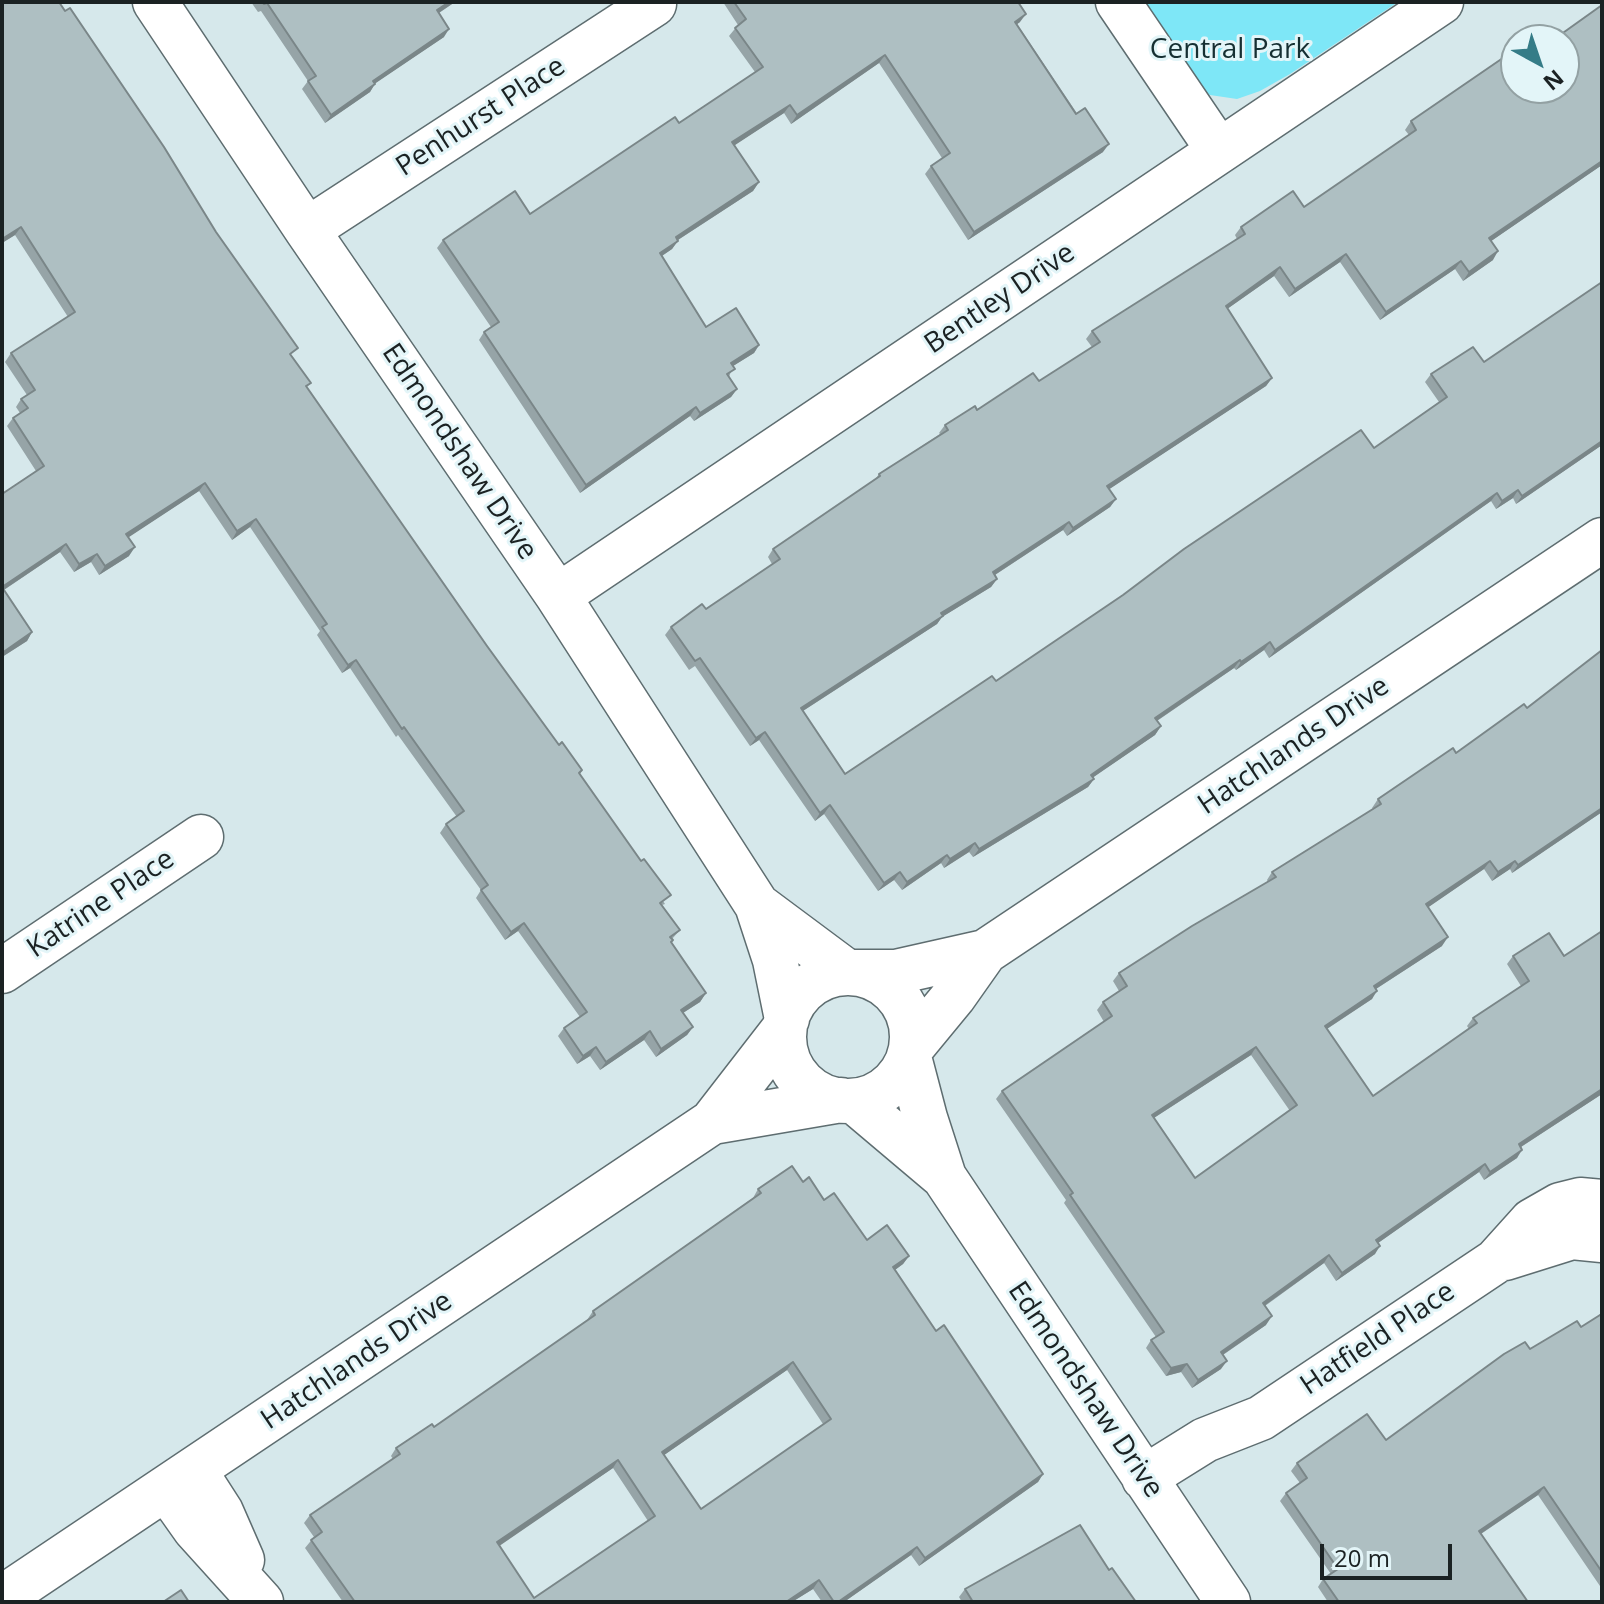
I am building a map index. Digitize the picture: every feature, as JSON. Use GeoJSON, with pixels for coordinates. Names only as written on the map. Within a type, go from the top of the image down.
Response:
{"type":"FeatureCollection","features":[{"type":"Feature","properties":{"kind":"street","name":"Edmondshaw Drive"},"geometry":{"type":"LineString","coordinates":[[155,2],[558,596],[757,905],[775,960],[785,1024]]}},
{"type":"Feature","properties":{"kind":"street"},"geometry":{"type":"LineString","coordinates":[[1118,2],[1219,151]]}},
{"type":"Feature","properties":{"kind":"street","name":"Bentley Drive"},"geometry":{"type":"LineString","coordinates":[[558,596],[1441,2]]}},
{"type":"Feature","properties":{"kind":"street","name":"Penhurst Place"},"geometry":{"type":"LineString","coordinates":[[307,230],[654,4]]}},
{"type":"Feature","properties":{"kind":"street","name":"Hatchlands Drive"},"geometry":{"type":"LineString","coordinates":[[851,972],[896,972],[985,952],[1602,540]]}},
{"type":"Feature","properties":{"kind":"street","name":"Katrine Place"},"geometry":{"type":"LineString","coordinates":[[2,971],[201,837]]}},
{"type":"Feature","properties":{"kind":"street","name":"Edmondshaw Drive"},"geometry":{"type":"LineString","coordinates":[[757,905],[851,972]]}},
{"type":"Feature","properties":{"kind":"street","name":"Hatchlands Drive"},"geometry":{"type":"LineString","coordinates":[[910,1052],[985,952]]}},
{"type":"Feature","properties":{"kind":"street"},"geometry":{"type":"LineString","coordinates":[[851,972],[875,978],[892,989],[905,1006],[912,1026],[910,1052],[900,1074],[888,1087],[872,1096],[847,1101],[822,1095],[804,1084],[792,1068],[785,1049],[785,1024],[795,1000],[809,986],[827,976],[851,972]]}},
{"type":"Feature","properties":{"kind":"street","name":"Hatchlands Drive"},"geometry":{"type":"LineString","coordinates":[[2,1598],[712,1122],[785,1024]]}},
{"type":"Feature","properties":{"kind":"street","name":"Edmondshaw Drive"},"geometry":{"type":"LineString","coordinates":[[910,1052],[925,1118],[944,1177],[1228,1602]]}},
{"type":"Feature","properties":{"kind":"street","name":"Edmondshaw Drive"},"geometry":{"type":"LineString","coordinates":[[847,1101],[944,1177]]}},
{"type":"Feature","properties":{"kind":"street","name":"Hatchlands Drive"},"geometry":{"type":"LineString","coordinates":[[712,1122],[847,1101]]}},
{"type":"Feature","properties":{"kind":"street","name":"Hatfield Place"},"geometry":{"type":"LineString","coordinates":[[1154,1492],[1220,1461],[1261,1418],[1496,1261],[1532,1221],[1560,1205],[1580,1200],[1602,1202]]}},
{"type":"Feature","properties":{"kind":"street","name":"Hatfield Place"},"geometry":{"type":"LineString","coordinates":[[1496,1261],[1572,1237],[1602,1240]]}},
{"type":"Feature","properties":{"kind":"street"},"geometry":{"type":"LineString","coordinates":[[180,1479],[195,1529],[260,1601]]}},
{"type":"Feature","properties":{"kind":"green space","name":"Central Park"},"geometry":{"type":"Polygon","coordinates":[[[1140,2],[1398,2],[1290,74],[1260,91],[1237,99],[1210,95],[1197,89],[1140,2]]]}},
{"type":"Feature","properties":{"kind":"building"},"geometry":{"type":"Polygon","coordinates":[[[2,2],[59,2],[65,11],[70,8],[164,147],[216,232],[298,348],[290,354],[311,383],[306,386],[487,646],[559,745],[562,742],[582,770],[579,773],[641,861],[644,859],[671,895],[660,903],[680,930],[670,937],[671,942],[706,993],[681,1010],[693,1027],[661,1049],[650,1031],[606,1062],[596,1047],[583,1056],[564,1028],[587,1012],[524,923],[511,932],[481,890],[488,885],[446,824],[464,811],[404,727],[402,729],[356,660],[348,665],[322,627],[327,624],[256,519],[237,531],[205,483],[126,534],[135,547],[105,566],[97,554],[79,564],[66,544],[2,587],[2,494],[44,466],[13,418],[28,408],[21,399],[35,390],[11,353],[75,312],[21,227],[2,239],[2,2]]]}},
{"type":"Feature","properties":{"kind":"building"},"geometry":{"type":"Polygon","coordinates":[[[262,2],[449,2],[437,10],[449,29],[373,81],[375,84],[331,115],[308,81],[316,76],[267,3],[262,2]]]}},
{"type":"Feature","properties":{"kind":"building"},"geometry":{"type":"Polygon","coordinates":[[[734,2],[1018,2],[1026,14],[1015,22],[1076,114],[1085,108],[1109,144],[974,232],[931,166],[950,153],[885,55],[797,115],[790,105],[732,142],[759,182],[676,237],[678,241],[660,253],[706,327],[736,308],[759,345],[731,363],[735,369],[727,374],[737,389],[700,413],[696,407],[586,485],[484,332],[499,322],[443,240],[515,191],[530,214],[675,117],[679,123],[763,67],[735,28],[746,19],[734,2]]]}},
{"type":"Feature","properties":{"kind":"building"},"geometry":{"type":"Polygon","coordinates":[[[1602,5],[1602,161],[1489,238],[1498,251],[1469,272],[1461,261],[1386,312],[1346,254],[1295,289],[1280,267],[1226,306],[1272,378],[1107,486],[1116,499],[1073,528],[1069,522],[993,572],[997,579],[801,708],[845,774],[992,676],[996,681],[1361,430],[1374,448],[1447,397],[1431,374],[1473,347],[1484,362],[1602,282],[1602,441],[1522,496],[1518,490],[1502,501],[1497,493],[1275,650],[1270,642],[1240,660],[1155,718],[1161,726],[1091,775],[1094,779],[979,849],[975,843],[950,859],[947,855],[907,882],[900,872],[884,883],[830,805],[820,813],[765,732],[756,738],[700,658],[695,661],[671,627],[702,604],[706,609],[780,559],[773,549],[879,474],[948,430],[945,425],[975,406],[977,410],[1033,373],[1039,381],[1100,342],[1092,331],[1245,234],[1241,227],[1293,191],[1304,207],[1416,130],[1411,121],[1500,60],[1500,104],[1580,104],[1580,24],[1575,24],[1602,5]]]}},
{"type":"Feature","properties":{"kind":"building"},"geometry":{"type":"Polygon","coordinates":[[[2,587],[32,632],[2,653],[2,587]]]}},
{"type":"Feature","properties":{"kind":"building"},"geometry":{"type":"Polygon","coordinates":[[[1602,650],[1602,808],[1518,865],[1515,861],[1498,872],[1490,861],[1426,904],[1448,937],[1374,986],[1377,991],[1325,1026],[1373,1096],[1477,1023],[1473,1018],[1529,981],[1513,956],[1549,933],[1564,956],[1602,931],[1602,1089],[1519,1144],[1522,1150],[1490,1172],[1485,1164],[1376,1240],[1380,1246],[1342,1273],[1329,1255],[1263,1303],[1272,1316],[1221,1352],[1227,1361],[1198,1380],[1187,1364],[1171,1368],[1151,1340],[1164,1332],[1002,1091],[1112,1016],[1103,1002],[1127,986],[1119,973],[1276,877],[1272,872],[1381,804],[1378,799],[1453,748],[1456,753],[1524,704],[1527,708],[1602,650]],[[1256,1047],[1152,1115],[1195,1178],[1297,1105],[1256,1047]]]}},
{"type":"Feature","properties":{"kind":"building"},"geometry":{"type":"Polygon","coordinates":[[[792,1166],[803,1182],[809,1177],[824,1200],[834,1193],[867,1240],[887,1225],[909,1256],[893,1267],[936,1331],[944,1325],[1043,1474],[925,1558],[917,1547],[838,1602],[834,1602],[819,1580],[786,1602],[355,1602],[311,1540],[322,1532],[310,1515],[400,1454],[396,1448],[432,1424],[434,1427],[595,1315],[593,1311],[761,1193],[758,1189],[792,1166]],[[793,1362],[662,1452],[701,1509],[831,1419],[793,1362]],[[618,1460],[497,1542],[534,1598],[655,1516],[618,1460]]]}},
{"type":"Feature","properties":{"kind":"building"},"geometry":{"type":"Polygon","coordinates":[[[1600,1315],[1602,1572],[1544,1487],[1479,1531],[1528,1602],[1339,1602],[1323,1579],[1338,1569],[1286,1493],[1307,1478],[1297,1463],[1367,1414],[1386,1440],[1504,1354],[1525,1342],[1530,1349],[1577,1321],[1581,1327],[1600,1315]]]}},
{"type":"Feature","properties":{"kind":"building"},"geometry":{"type":"Polygon","coordinates":[[[1080,1525],[1109,1570],[1112,1568],[1136,1602],[973,1602],[965,1589],[1080,1525]]]}},
{"type":"Feature","properties":{"kind":"building"},"geometry":{"type":"Polygon","coordinates":[[[181,1590],[189,1602],[163,1602],[181,1590]]]}}]}
